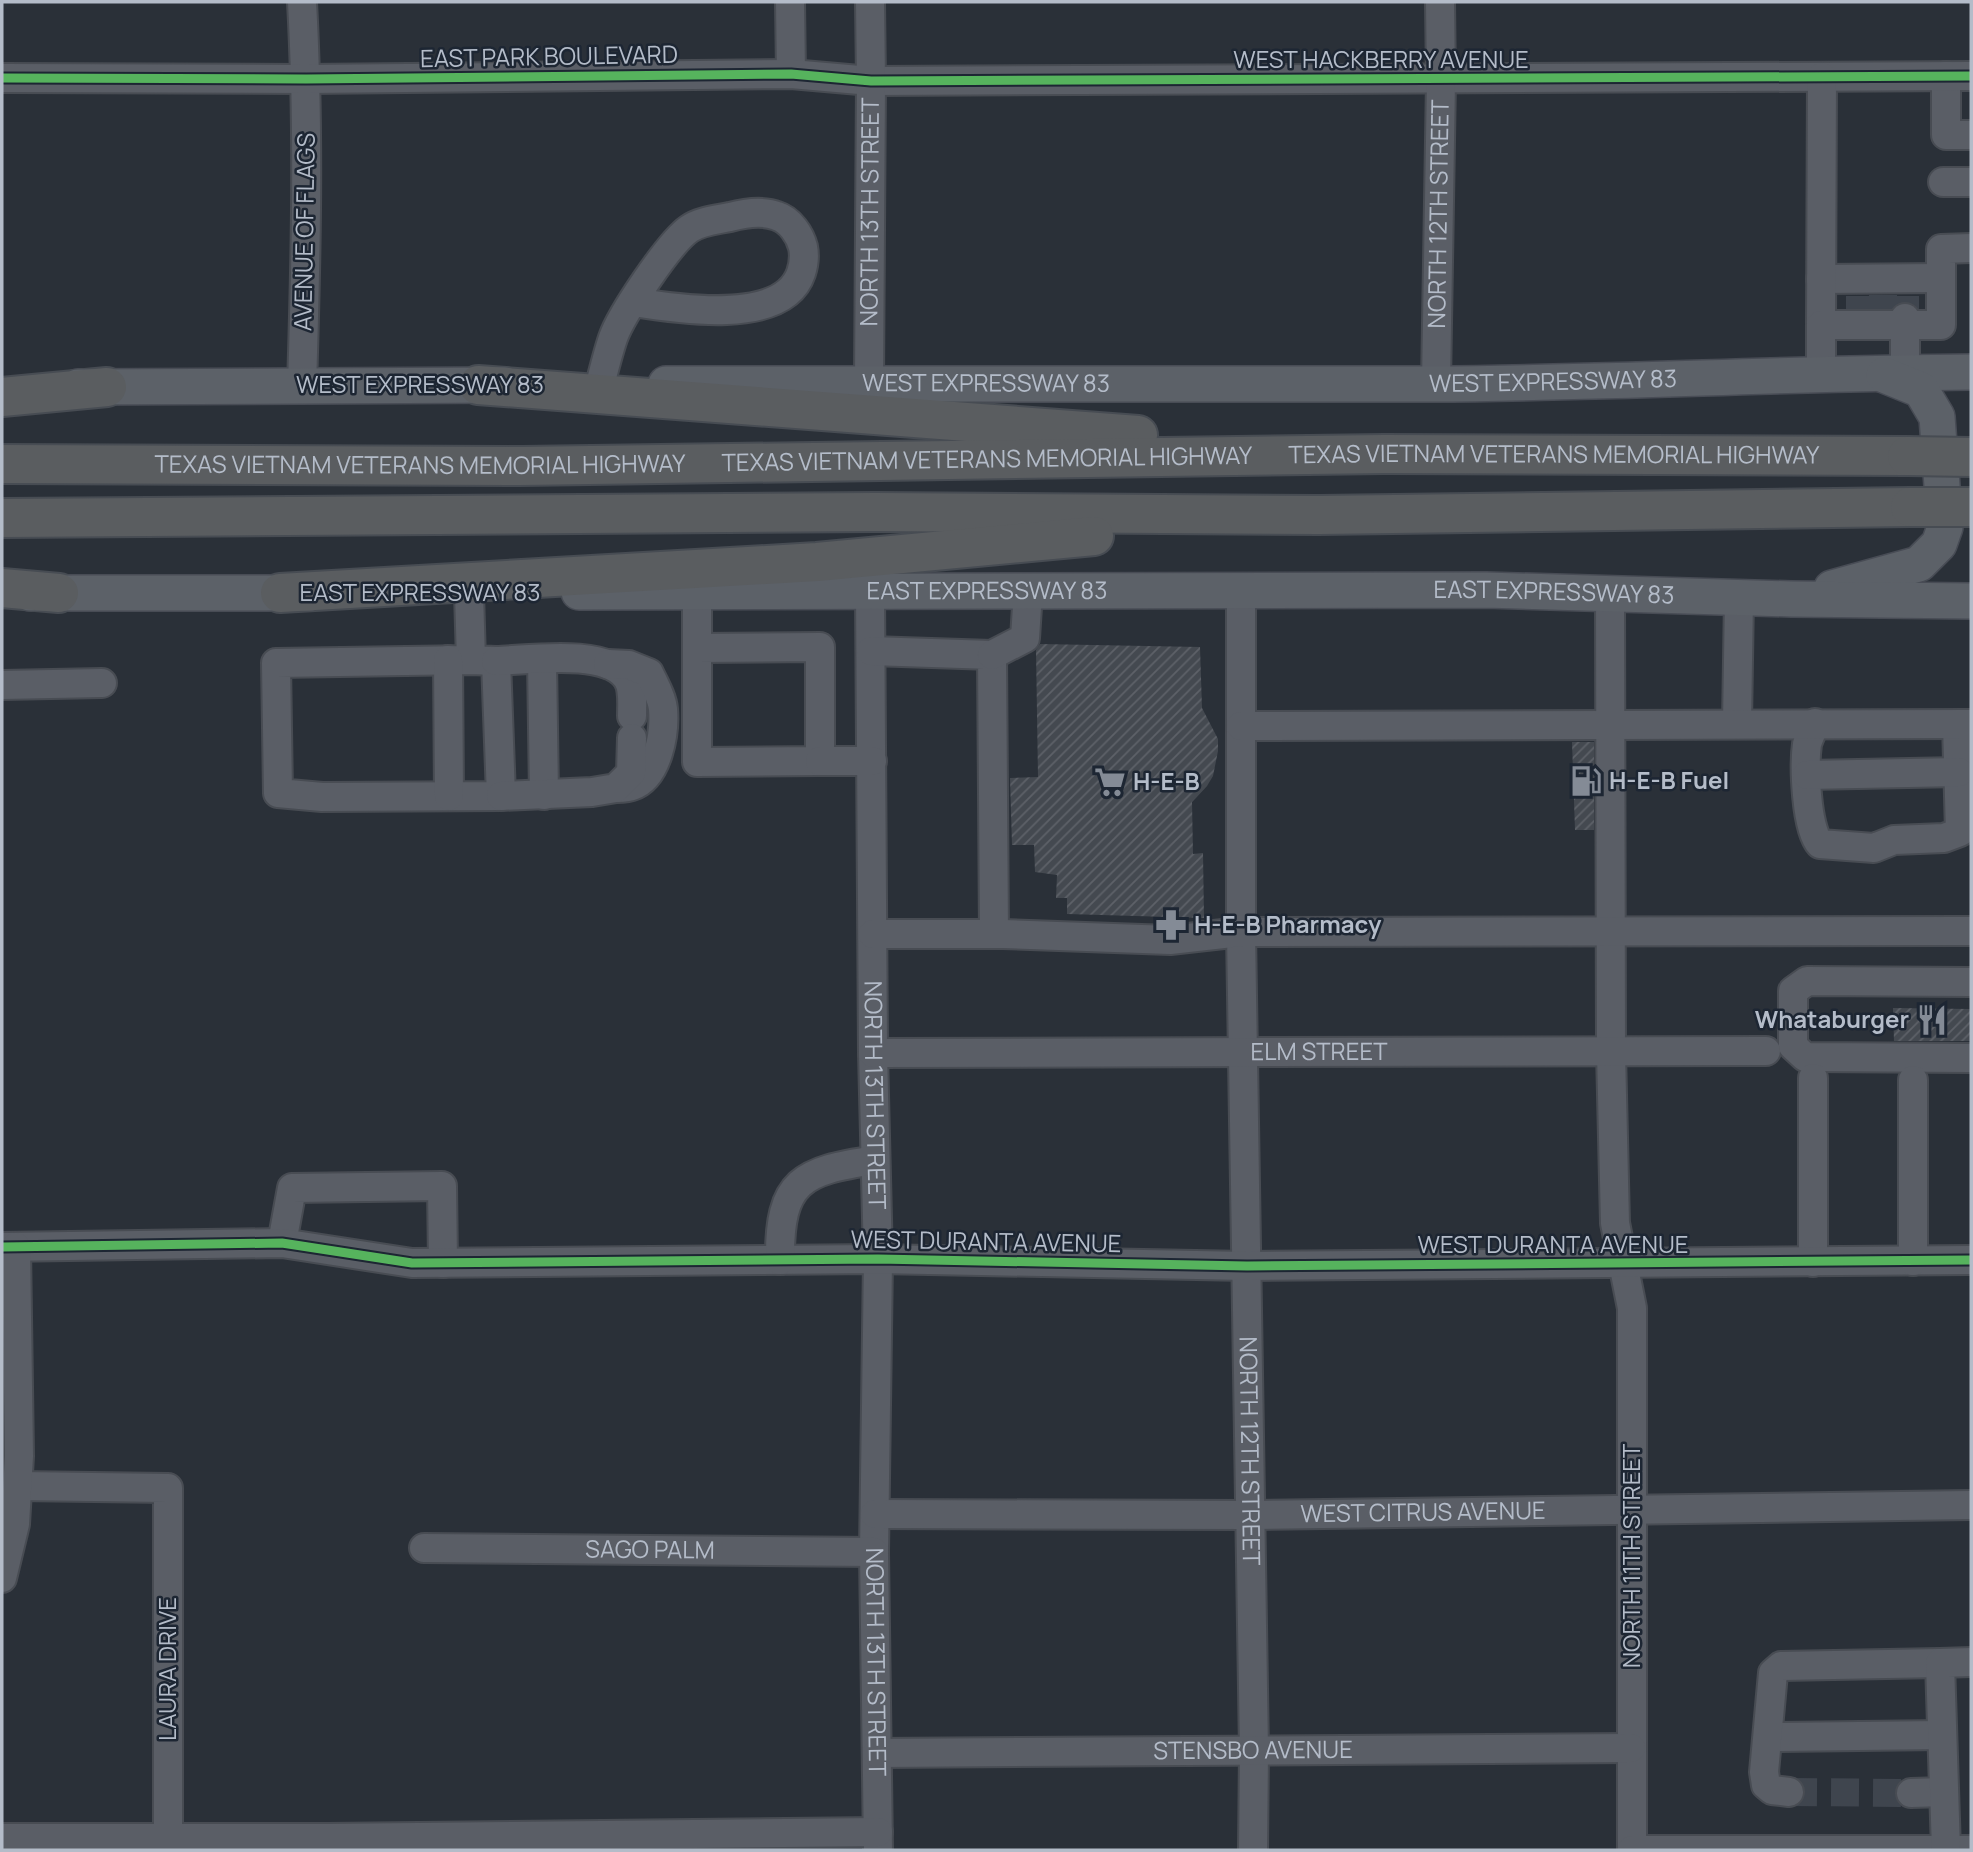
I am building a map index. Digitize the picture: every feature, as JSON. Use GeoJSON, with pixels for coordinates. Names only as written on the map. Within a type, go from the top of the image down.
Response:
{"type":"FeatureCollection","features":[{"type":"Feature","properties":{"kind":"highway"},"geometry":{"type":"LineString","coordinates":[[478,385],[1384,454]]}},
{"type":"Feature","properties":{"kind":"highway"},"geometry":{"type":"LineString","coordinates":[[2,397],[107,387]]}},
{"type":"Feature","properties":{"kind":"highway","name":"TEXAS VIETNAM VETERANS MEMORIAL HIGHWAY"},"geometry":{"type":"LineString","coordinates":[[2,464],[521,466],[1384,454],[1971,457]]}},
{"type":"Feature","properties":{"kind":"highway","name":"TEXAS VIETNAM VETERANS MEMORIAL HIGHWAY"},"geometry":{"type":"LineString","coordinates":[[2,518],[875,512],[1319,515],[1971,507]]}},
{"type":"Feature","properties":{"kind":"highway"},"geometry":{"type":"LineString","coordinates":[[280,593],[817,562],[1319,515]]}},
{"type":"Feature","properties":{"kind":"highway"},"geometry":{"type":"LineString","coordinates":[[2,591],[59,593]]}},
{"type":"Feature","properties":{"kind":"main road"},"geometry":{"type":"LineString","coordinates":[[1792,599],[1919,565],[1939,544],[1945,527],[1937,417],[1921,390],[1891,372]]}},
{"type":"Feature","properties":{"kind":"main road","name":"WEST EXPRESSWAY 83"},"geometry":{"type":"LineString","coordinates":[[2,388],[869,382],[1436,384],[1971,372]]}},
{"type":"Feature","properties":{"kind":"main road","name":"EAST EXPRESSWAY 83"},"geometry":{"type":"LineString","coordinates":[[59,593],[1486,590],[1971,601]]}},
{"type":"Feature","properties":{"kind":"street","name":"AVENUE OF FLAGS"},"geometry":{"type":"LineString","coordinates":[[302,2],[306,79],[306,266],[302,386]]}},
{"type":"Feature","properties":{"kind":"street"},"geometry":{"type":"LineString","coordinates":[[790,2],[791,74]]}},
{"type":"Feature","properties":{"kind":"street","name":"NORTH 13TH STREET"},"geometry":{"type":"LineString","coordinates":[[869,382],[870,2]]}},
{"type":"Feature","properties":{"kind":"street","name":"NORTH 12TH STREET"},"geometry":{"type":"LineString","coordinates":[[1436,384],[1440,2]]}},
{"type":"Feature","properties":{"kind":"street","name":"EAST PARK BOULEVARD"},"geometry":{"type":"LineString","coordinates":[[306,79],[791,74]]}},
{"type":"Feature","properties":{"kind":"street","name":"WEST HACKBERRY AVENUE"},"geometry":{"type":"LineString","coordinates":[[791,74],[871,81],[1959,76]]}},
{"type":"Feature","properties":{"kind":"street"},"geometry":{"type":"LineString","coordinates":[[1959,76],[1946,135],[1971,135]]}},
{"type":"Feature","properties":{"kind":"street"},"geometry":{"type":"LineString","coordinates":[[1821,374],[1822,77]]}},
{"type":"Feature","properties":{"kind":"street"},"geometry":{"type":"LineString","coordinates":[[2,78],[306,79]]}},
{"type":"Feature","properties":{"kind":"street"},"geometry":{"type":"LineString","coordinates":[[1943,182],[1971,182]]}},
{"type":"Feature","properties":{"kind":"street"},"geometry":{"type":"LineString","coordinates":[[600,384],[614,335],[634,302],[662,257],[691,228],[708,221],[749,212],[779,216],[796,230],[803,245],[805,261],[797,283],[789,294],[758,305],[722,310],[679,309],[634,302]]}},
{"type":"Feature","properties":{"kind":"street"},"geometry":{"type":"LineString","coordinates":[[1821,279],[1941,326],[1941,249],[1971,248]]}},
{"type":"Feature","properties":{"kind":"street"},"geometry":{"type":"LineString","coordinates":[[1821,325],[1883,304],[1941,278]]}},
{"type":"Feature","properties":{"kind":"street"},"geometry":{"type":"LineString","coordinates":[[1883,304],[1891,372]]}},
{"type":"Feature","properties":{"kind":"street","name":"NORTH 13TH STREET"},"geometry":{"type":"LineString","coordinates":[[870,591],[873,1053],[878,1259],[874,1552],[878,1841]]}},
{"type":"Feature","properties":{"kind":"street"},"geometry":{"type":"LineString","coordinates":[[871,652],[992,655],[1025,638],[1028,591]]}},
{"type":"Feature","properties":{"kind":"street"},"geometry":{"type":"LineString","coordinates":[[697,592],[697,762],[872,761]]}},
{"type":"Feature","properties":{"kind":"street","name":"NORTH 12TH STREET"},"geometry":{"type":"LineString","coordinates":[[1241,592],[1241,932],[1245,1053],[1253,1850]]}},
{"type":"Feature","properties":{"kind":"street"},"geometry":{"type":"LineString","coordinates":[[469,593],[471,660],[501,796]]}},
{"type":"Feature","properties":{"kind":"street","name":"NORTH 11TH STREET"},"geometry":{"type":"LineString","coordinates":[[1610,594],[1611,1052],[1615,1223],[1632,1308],[1632,1850]]}},
{"type":"Feature","properties":{"kind":"street"},"geometry":{"type":"LineString","coordinates":[[1737,724],[1739,597]]}},
{"type":"Feature","properties":{"kind":"street"},"geometry":{"type":"LineString","coordinates":[[697,648],[820,647],[820,761]]}},
{"type":"Feature","properties":{"kind":"street"},"geometry":{"type":"LineString","coordinates":[[992,655],[994,934]]}},
{"type":"Feature","properties":{"kind":"street"},"geometry":{"type":"LineString","coordinates":[[608,664],[629,665],[649,673],[663,707],[662,737],[652,768],[645,778],[632,787],[623,780],[622,766],[636,727],[631,687],[627,677],[608,664],[592,658],[276,663],[278,793],[322,797],[544,795],[592,792],[623,780]]}},
{"type":"Feature","properties":{"kind":"street"},"geometry":{"type":"LineString","coordinates":[[449,796],[471,660]]}},
{"type":"Feature","properties":{"kind":"street"},"geometry":{"type":"LineString","coordinates":[[542,660],[544,795]]}},
{"type":"Feature","properties":{"kind":"street"},"geometry":{"type":"LineString","coordinates":[[2,685],[102,682]]}},
{"type":"Feature","properties":{"kind":"street"},"geometry":{"type":"LineString","coordinates":[[1241,726],[1611,723],[1737,724],[1815,723],[1964,724],[1959,772],[1960,832],[1944,838],[1894,840],[1874,848],[1820,844],[1814,839],[1808,802],[1815,775],[1807,743],[1815,723]]}},
{"type":"Feature","properties":{"kind":"street"},"geometry":{"type":"LineString","coordinates":[[1815,775],[1959,772]]}},
{"type":"Feature","properties":{"kind":"street"},"geometry":{"type":"LineString","coordinates":[[873,934],[994,934],[1170,940],[1241,932],[1971,931]]}},
{"type":"Feature","properties":{"kind":"street"},"geometry":{"type":"LineString","coordinates":[[1971,982],[1807,981],[1793,991],[1793,1046],[1805,1057],[1971,1058]]}},
{"type":"Feature","properties":{"kind":"street","name":"ELM STREET"},"geometry":{"type":"LineString","coordinates":[[873,1053],[1766,1051]]}},
{"type":"Feature","properties":{"kind":"street"},"geometry":{"type":"LineString","coordinates":[[1813,1078],[1813,1262]]}},
{"type":"Feature","properties":{"kind":"street"},"geometry":{"type":"LineString","coordinates":[[1913,1080],[1913,1261]]}},
{"type":"Feature","properties":{"kind":"street"},"geometry":{"type":"LineString","coordinates":[[780,1260],[779,1229],[783,1212],[802,1182],[816,1172],[830,1167],[875,1160]]}},
{"type":"Feature","properties":{"kind":"street"},"geometry":{"type":"LineString","coordinates":[[282,1243],[292,1188],[442,1186],[443,1263]]}},
{"type":"Feature","properties":{"kind":"street","name":"WEST DURANTA AVENUE"},"geometry":{"type":"LineString","coordinates":[[9,1247],[282,1243],[411,1263],[878,1259],[1247,1266],[1971,1260]]}},
{"type":"Feature","properties":{"kind":"street"},"geometry":{"type":"LineString","coordinates":[[2,1578],[15,1524],[19,1456],[9,1247]]}},
{"type":"Feature","properties":{"kind":"street","name":"LAURA DRIVE"},"geometry":{"type":"LineString","coordinates":[[18,1486],[168,1488],[168,1844]]}},
{"type":"Feature","properties":{"kind":"street","name":"WEST CITRUS AVENUE"},"geometry":{"type":"LineString","coordinates":[[875,1514],[1251,1515],[1971,1505]]}},
{"type":"Feature","properties":{"kind":"street","name":"SAGO PALM"},"geometry":{"type":"LineString","coordinates":[[424,1548],[874,1552]]}},
{"type":"Feature","properties":{"kind":"street"},"geometry":{"type":"LineString","coordinates":[[1940,1662],[1946,1850]]}},
{"type":"Feature","properties":{"kind":"street"},"geometry":{"type":"LineString","coordinates":[[1789,1793],[1772,1790],[1766,1785],[1764,1772],[1769,1737],[1771,1684],[1773,1673],[1781,1666],[1971,1662]]}},
{"type":"Feature","properties":{"kind":"street"},"geometry":{"type":"LineString","coordinates":[[1769,1737],[1942,1735]]}},
{"type":"Feature","properties":{"kind":"street","name":"STENSBO AVENUE"},"geometry":{"type":"LineString","coordinates":[[877,1754],[1631,1748]]}},
{"type":"Feature","properties":{"kind":"street"},"geometry":{"type":"LineString","coordinates":[[1911,1793],[1944,1792]]}},
{"type":"Feature","properties":{"kind":"street"},"geometry":{"type":"LineString","coordinates":[[2,1838],[168,1844],[340,1838],[878,1841]]}},
{"type":"Feature","properties":{"kind":"street"},"geometry":{"type":"LineString","coordinates":[[1632,1850],[1971,1850]]}},
{"type":"Feature","properties":{"kind":"building","name":"H-E-B"},"geometry":{"type":"Polygon","coordinates":[[[1040,644],[1200,647],[1202,708],[1218,739],[1213,776],[1192,802],[1193,854],[1203,853],[1204,918],[1067,914],[1067,898],[1056,898],[1057,875],[1035,872],[1034,845],[1012,845],[1010,778],[1038,777],[1036,650],[1040,644]]]}},
{"type":"Feature","properties":{"kind":"building","name":"H-E-B Fuel"},"geometry":{"type":"Polygon","coordinates":[[[1572,742],[1594,742],[1594,830],[1575,830],[1572,742]]]}},
{"type":"Feature","properties":{"kind":"building","name":"Whataburger"},"geometry":{"type":"Polygon","coordinates":[[[1893,1008],[1970,1009],[1971,1041],[1894,1041],[1893,1008]]]}},
{"type":"Feature","properties":{"kind":"tunnel"},"geometry":{"type":"LineString","coordinates":[[1883,295],[1883,317]]}},
{"type":"Feature","properties":{"kind":"tunnel"},"geometry":{"type":"LineString","coordinates":[[1860,296],[1860,317]]}},
{"type":"Feature","properties":{"kind":"tunnel"},"geometry":{"type":"LineString","coordinates":[[1905,296],[1905,318]]}},
{"type":"Feature","properties":{"kind":"tunnel"},"geometry":{"type":"LineString","coordinates":[[1789,1792],[1911,1793]]}},
{"type":"Feature","properties":{"kind":"cycle path"},"geometry":{"type":"LineString","coordinates":[[2,78],[306,79],[791,74],[871,81],[1971,76]]}},
{"type":"Feature","properties":{"kind":"cycle path"},"geometry":{"type":"LineString","coordinates":[[2,1247],[282,1243],[412,1263],[878,1259],[1247,1266],[1971,1260]]}},
{"type":"Feature","properties":{"kind":"place","name":"H-E-B Fuel"},"geometry":{"type":"Point","coordinates":[1586,781]}},
{"type":"Feature","properties":{"kind":"place","name":"H-E-B"},"geometry":{"type":"Point","coordinates":[1110,782]}},
{"type":"Feature","properties":{"kind":"place","name":"H-E-B Pharmacy"},"geometry":{"type":"Point","coordinates":[1171,925]}},
{"type":"Feature","properties":{"kind":"place","name":"Whataburger"},"geometry":{"type":"Point","coordinates":[1932,1020]}}]}
